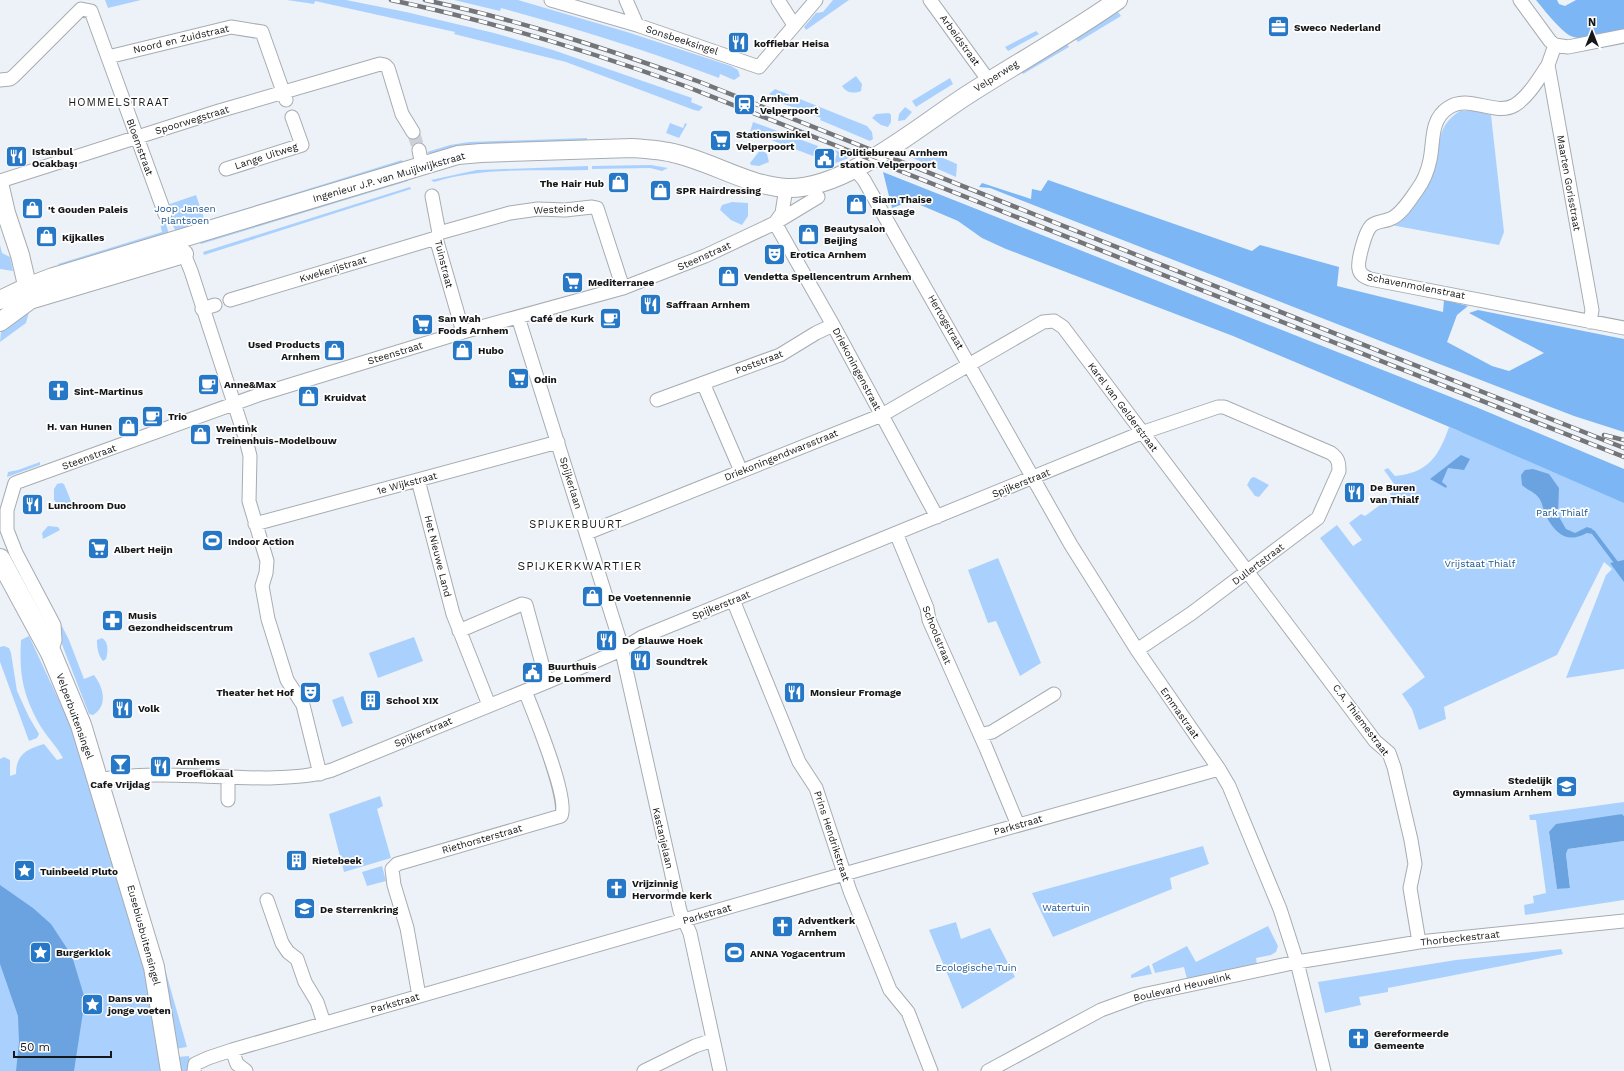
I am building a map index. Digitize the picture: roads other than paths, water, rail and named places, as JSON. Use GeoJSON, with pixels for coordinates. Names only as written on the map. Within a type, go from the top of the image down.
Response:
{"type":"FeatureCollection","features":[{"type":"Feature","properties":{"kind":"main road","name":"Velperweg"},"geometry":{"type":"LineString","coordinates":[[850,171],[877,156],[989,81],[1118,0]]}},
{"type":"Feature","properties":{"kind":"main road","name":"Ingenieur J.P. van Muijlwijkstraat"},"geometry":{"type":"LineString","coordinates":[[0,322],[29,293],[421,158],[480,153],[632,148],[678,154],[772,186],[786,188],[813,184],[850,171]]}},
{"type":"Feature","properties":{"kind":"main road"},"geometry":{"type":"LineString","coordinates":[[818,197],[832,188],[850,171]]}},
{"type":"Feature","properties":{"kind":"main road"},"geometry":{"type":"LineString","coordinates":[[0,187],[6,213],[20,255],[29,293]]}},
{"type":"Feature","properties":{"kind":"main road","name":"Ingenieur J.P. van Muijlwijkstraat"},"geometry":{"type":"LineString","coordinates":[[0,300],[184,254]]}},
{"type":"Feature","properties":{"kind":"main road","name":"Velperbuitensingel"},"geometry":{"type":"LineString","coordinates":[[0,559],[51,653],[81,725],[98,780]]}},
{"type":"Feature","properties":{"kind":"main road","name":"Eusebiusbuitensingel"},"geometry":{"type":"LineString","coordinates":[[98,780],[154,967],[171,1071]]}},
{"type":"Feature","properties":{"kind":"street","name":"Sonsbeeksingel"},"geometry":{"type":"LineString","coordinates":[[551,0],[637,25],[759,67],[794,25]]}},
{"type":"Feature","properties":{"kind":"street"},"geometry":{"type":"LineString","coordinates":[[626,0],[637,25]]}},
{"type":"Feature","properties":{"kind":"street"},"geometry":{"type":"LineString","coordinates":[[778,0],[794,25],[816,0]]}},
{"type":"Feature","properties":{"kind":"street","name":"Arbeidstraat"},"geometry":{"type":"LineString","coordinates":[[930,0],[989,81]]}},
{"type":"Feature","properties":{"kind":"street"},"geometry":{"type":"LineString","coordinates":[[1520,0],[1550,41],[1556,45],[1568,47],[1624,36]]}},
{"type":"Feature","properties":{"kind":"street","name":"Bloemstraat"},"geometry":{"type":"LineString","coordinates":[[0,80],[10,79],[14,76],[81,9],[91,12],[162,208]]}},
{"type":"Feature","properties":{"kind":"street","name":"Noord en Zuidstraat"},"geometry":{"type":"LineString","coordinates":[[108,57],[231,26],[262,32],[285,96]]}},
{"type":"Feature","properties":{"kind":"street"},"geometry":{"type":"LineString","coordinates":[[1548,65],[1556,45]]}},
{"type":"Feature","properties":{"kind":"street","name":"Spoorwegstraat"},"geometry":{"type":"LineString","coordinates":[[0,181],[136,138],[285,96],[380,64],[385,65],[388,68],[402,114],[413,132]]}},
{"type":"Feature","properties":{"kind":"street","name":"Maarten Gorisstraat"},"geometry":{"type":"LineString","coordinates":[[1548,65],[1592,310],[1590,322]]}},
{"type":"Feature","properties":{"kind":"street","name":"Schavenmolenstraat"},"geometry":{"type":"LineString","coordinates":[[1548,65],[1522,100],[1514,106],[1494,107],[1475,103],[1457,103],[1440,114],[1435,125],[1430,160],[1422,180],[1398,214],[1391,219],[1376,223],[1369,227],[1358,269],[1362,276],[1370,279],[1624,328]]}},
{"type":"Feature","properties":{"kind":"street","name":"Lange Uitweg"},"geometry":{"type":"LineString","coordinates":[[226,169],[302,145],[292,117]]}},
{"type":"Feature","properties":{"kind":"street","name":"Hertogstraat"},"geometry":{"type":"LineString","coordinates":[[850,171],[864,180],[1034,478]]}},
{"type":"Feature","properties":{"kind":"street"},"geometry":{"type":"LineString","coordinates":[[775,223],[782,213],[786,188]]}},
{"type":"Feature","properties":{"kind":"street","name":"Tuinstraat"},"geometry":{"type":"LineString","coordinates":[[432,196],[438,235],[463,332]]}},
{"type":"Feature","properties":{"kind":"street","name":"Steenstraat"},"geometry":{"type":"LineString","coordinates":[[51,653],[55,640],[54,625],[16,553],[7,530],[7,510],[16,483],[261,394],[463,332],[623,288],[705,256],[775,223],[818,197]]}},
{"type":"Feature","properties":{"kind":"street","name":"Westeinde"},"geometry":{"type":"LineString","coordinates":[[438,235],[510,213],[538,210],[597,208],[623,288]]}},
{"type":"Feature","properties":{"kind":"street","name":"Driekoningenstraat"},"geometry":{"type":"LineString","coordinates":[[775,223],[833,325],[936,517]]}},
{"type":"Feature","properties":{"kind":"street","name":"Kwekerijstraat"},"geometry":{"type":"LineString","coordinates":[[230,300],[438,235]]}},
{"type":"Feature","properties":{"kind":"street"},"geometry":{"type":"LineString","coordinates":[[184,254],[250,456],[249,501],[267,561],[262,594],[268,619],[287,680],[304,705],[320,774]]}},
{"type":"Feature","properties":{"kind":"street"},"geometry":{"type":"LineString","coordinates":[[202,309],[215,305]]}},
{"type":"Feature","properties":{"kind":"street","name":"Spijkerlaan"},"geometry":{"type":"LineString","coordinates":[[518,317],[587,533],[619,638],[621,650]]}},
{"type":"Feature","properties":{"kind":"street","name":"Karel van Gelderstraat"},"geometry":{"type":"LineString","coordinates":[[970,364],[1043,322],[1054,321],[1063,327],[1248,571]]}},
{"type":"Feature","properties":{"kind":"street","name":"Poststraat"},"geometry":{"type":"LineString","coordinates":[[657,400],[780,355],[816,333],[833,325]]}},
{"type":"Feature","properties":{"kind":"street","name":"Driekoningendwarsstraat"},"geometry":{"type":"LineString","coordinates":[[587,533],[882,415],[970,364]]}},
{"type":"Feature","properties":{"kind":"street"},"geometry":{"type":"LineString","coordinates":[[703,383],[741,471]]}},
{"type":"Feature","properties":{"kind":"street","name":"Spijkerstraat"},"geometry":{"type":"LineString","coordinates":[[98,780],[122,776],[291,778],[320,774],[547,682],[621,650],[642,637],[896,533],[1142,433],[1218,407],[1224,407],[1331,453]]}},
{"type":"Feature","properties":{"kind":"street","name":"1e Wijkstraat"},"geometry":{"type":"LineString","coordinates":[[255,524],[558,442]]}},
{"type":"Feature","properties":{"kind":"street","name":"Dullertstraat"},"geometry":{"type":"LineString","coordinates":[[1137,650],[1248,571],[1318,518],[1340,471],[1340,464],[1337,458],[1331,453]]}},
{"type":"Feature","properties":{"kind":"street","name":"Emmastraat"},"geometry":{"type":"LineString","coordinates":[[1034,478],[1071,545],[1137,650],[1220,769],[1229,786],[1280,910],[1297,962],[1324,1071]]}},
{"type":"Feature","properties":{"kind":"street","name":"Het Nieuwe Land"},"geometry":{"type":"LineString","coordinates":[[418,480],[453,614],[489,705]]}},
{"type":"Feature","properties":{"kind":"street","name":"Schoolstraat"},"geometry":{"type":"LineString","coordinates":[[896,533],[926,608],[929,620],[1018,825]]}},
{"type":"Feature","properties":{"kind":"street","name":"C.A. Thiemestraat"},"geometry":{"type":"LineString","coordinates":[[1248,571],[1375,741],[1388,753],[1411,840],[1415,864],[1410,888],[1419,942]]}},
{"type":"Feature","properties":{"kind":"street","name":"Prins Hendrikstraat"},"geometry":{"type":"LineString","coordinates":[[733,600],[799,762],[816,788],[844,874],[890,990],[908,1012],[931,1071]]}},
{"type":"Feature","properties":{"kind":"street"},"geometry":{"type":"LineString","coordinates":[[459,631],[522,604],[526,605],[547,682]]}},
{"type":"Feature","properties":{"kind":"street","name":"Kastanjelaan"},"geometry":{"type":"LineString","coordinates":[[621,650],[680,911],[685,921],[696,961],[720,1071]]}},
{"type":"Feature","properties":{"kind":"street","name":"Riethorsterstraat"},"geometry":{"type":"LineString","coordinates":[[419,996],[407,928],[394,885],[392,869],[397,864],[561,816],[564,812],[563,803],[550,759],[525,691]]}},
{"type":"Feature","properties":{"kind":"street"},"geometry":{"type":"LineString","coordinates":[[980,735],[992,732],[1054,694]]}},
{"type":"Feature","properties":{"kind":"street","name":"Parkstraat"},"geometry":{"type":"LineString","coordinates":[[194,1068],[208,1058],[324,1023],[685,921],[844,874],[1220,769]]}},
{"type":"Feature","properties":{"kind":"street"},"geometry":{"type":"LineString","coordinates":[[228,778],[228,800]]}},
{"type":"Feature","properties":{"kind":"street"},"geometry":{"type":"LineString","coordinates":[[267,900],[282,943],[288,952],[297,959],[305,982],[317,1002],[324,1023]]}},
{"type":"Feature","properties":{"kind":"street","name":"Thorbeckestraat"},"geometry":{"type":"LineString","coordinates":[[1297,962],[1419,942],[1624,921]]}},
{"type":"Feature","properties":{"kind":"street","name":"Boulevard Heuvelink"},"geometry":{"type":"LineString","coordinates":[[988,1071],[1101,1010],[1142,995],[1297,962]]}},
{"type":"Feature","properties":{"kind":"street"},"geometry":{"type":"LineString","coordinates":[[644,1071],[695,1046],[713,1040]]}},
{"type":"Feature","properties":{"kind":"street"},"geometry":{"type":"LineString","coordinates":[[232,1050],[237,1064],[246,1071]]}},
{"type":"Feature","properties":{"kind":"waterway"},"geometry":{"type":"LineString","coordinates":[[1587,531],[1593,532],[1624,573]]}},
{"type":"Feature","properties":{"kind":"tunnel"},"geometry":{"type":"LineString","coordinates":[[413,132],[419,150]]}},
{"type":"Feature","properties":{"kind":"railway"},"geometry":{"type":"LineString","coordinates":[[391,0],[503,27],[576,49],[685,86],[1624,457]]}},
{"type":"Feature","properties":{"kind":"railway"},"geometry":{"type":"LineString","coordinates":[[425,0],[564,36],[700,82],[1624,448]]}},
{"type":"Feature","properties":{"kind":"railway"},"geometry":{"type":"LineString","coordinates":[[1604,435],[1624,440]]}},
{"type":"Feature","properties":{"kind":"place","name":"Sweco Nederland"},"geometry":{"type":"Point","coordinates":[1278,27]}},
{"type":"Feature","properties":{"kind":"place","name":"koffiebar Heisa"},"geometry":{"type":"Point","coordinates":[739,43]}},
{"type":"Feature","properties":{"kind":"place","name":"Arnhem Velperpoort"},"geometry":{"type":"Point","coordinates":[745,104]}},
{"type":"Feature","properties":{"kind":"place","name":"Stationswinkel Velperpoort"},"geometry":{"type":"Point","coordinates":[721,140]}},
{"type":"Feature","properties":{"kind":"place","name":"Istanbul Ocakbaşı"},"geometry":{"type":"Point","coordinates":[17,157]}},
{"type":"Feature","properties":{"kind":"place","name":"Politiebureau Arnhem station Velperpoort"},"geometry":{"type":"Point","coordinates":[825,158]}},
{"type":"Feature","properties":{"kind":"place","name":"The Hair Hub"},"geometry":{"type":"Point","coordinates":[619,183]}},
{"type":"Feature","properties":{"kind":"place","name":"SPR Hairdressing"},"geometry":{"type":"Point","coordinates":[661,190]}},
{"type":"Feature","properties":{"kind":"place","name":"Siam Thaise Massage"},"geometry":{"type":"Point","coordinates":[856,205]}},
{"type":"Feature","properties":{"kind":"place","name":"'t Gouden Paleis"},"geometry":{"type":"Point","coordinates":[32,209]}},
{"type":"Feature","properties":{"kind":"place","name":"Beautysalon Beijing"},"geometry":{"type":"Point","coordinates":[808,234]}},
{"type":"Feature","properties":{"kind":"place","name":"Kijkalles"},"geometry":{"type":"Point","coordinates":[46,237]}},
{"type":"Feature","properties":{"kind":"place","name":"Erotica Arnhem"},"geometry":{"type":"Point","coordinates":[774,254]}},
{"type":"Feature","properties":{"kind":"place","name":"Vendetta Spellencentrum Arnhem"},"geometry":{"type":"Point","coordinates":[728,276]}},
{"type":"Feature","properties":{"kind":"place","name":"Mediterranee"},"geometry":{"type":"Point","coordinates":[572,282]}},
{"type":"Feature","properties":{"kind":"place","name":"Saffraan Arnhem"},"geometry":{"type":"Point","coordinates":[650,304]}},
{"type":"Feature","properties":{"kind":"place","name":"Café de Kurk"},"geometry":{"type":"Point","coordinates":[610,318]}},
{"type":"Feature","properties":{"kind":"place","name":"San Wah Foods Arnhem"},"geometry":{"type":"Point","coordinates":[422,324]}},
{"type":"Feature","properties":{"kind":"place","name":"Used Products Arnhem"},"geometry":{"type":"Point","coordinates":[335,350]}},
{"type":"Feature","properties":{"kind":"place","name":"Hubo"},"geometry":{"type":"Point","coordinates":[463,350]}},
{"type":"Feature","properties":{"kind":"place","name":"Odin"},"geometry":{"type":"Point","coordinates":[518,379]}},
{"type":"Feature","properties":{"kind":"place","name":"Anne&Max"},"geometry":{"type":"Point","coordinates":[208,384]}},
{"type":"Feature","properties":{"kind":"place","name":"Sint-Martinus"},"geometry":{"type":"Point","coordinates":[59,391]}},
{"type":"Feature","properties":{"kind":"place","name":"Kruidvat"},"geometry":{"type":"Point","coordinates":[309,397]}},
{"type":"Feature","properties":{"kind":"place","name":"Trio"},"geometry":{"type":"Point","coordinates":[153,416]}},
{"type":"Feature","properties":{"kind":"place","name":"H. van Hunen"},"geometry":{"type":"Point","coordinates":[128,426]}},
{"type":"Feature","properties":{"kind":"place","name":"Wentink Treinenhuis-Modelbouw"},"geometry":{"type":"Point","coordinates":[200,434]}},
{"type":"Feature","properties":{"kind":"place","name":"De Buren van Thialf"},"geometry":{"type":"Point","coordinates":[1355,493]}},
{"type":"Feature","properties":{"kind":"place","name":"Lunchroom Duo"},"geometry":{"type":"Point","coordinates":[32,505]}},
{"type":"Feature","properties":{"kind":"place","name":"Indoor Action"},"geometry":{"type":"Point","coordinates":[213,541]}},
{"type":"Feature","properties":{"kind":"place","name":"Albert Heijn"},"geometry":{"type":"Point","coordinates":[99,549]}},
{"type":"Feature","properties":{"kind":"place","name":"De Voetennennie"},"geometry":{"type":"Point","coordinates":[592,597]}},
{"type":"Feature","properties":{"kind":"place","name":"Musis Gezondheidscentrum"},"geometry":{"type":"Point","coordinates":[113,621]}},
{"type":"Feature","properties":{"kind":"place","name":"De Blauwe Hoek"},"geometry":{"type":"Point","coordinates":[607,640]}},
{"type":"Feature","properties":{"kind":"place","name":"Soundtrek"},"geometry":{"type":"Point","coordinates":[640,661]}},
{"type":"Feature","properties":{"kind":"place","name":"Buurthuis De Lommerd"},"geometry":{"type":"Point","coordinates":[532,672]}},
{"type":"Feature","properties":{"kind":"place","name":"Theater het Hof"},"geometry":{"type":"Point","coordinates":[310,692]}},
{"type":"Feature","properties":{"kind":"place","name":"Monsieur Fromage"},"geometry":{"type":"Point","coordinates":[794,692]}},
{"type":"Feature","properties":{"kind":"place","name":"School XIX"},"geometry":{"type":"Point","coordinates":[371,700]}},
{"type":"Feature","properties":{"kind":"place","name":"Volk"},"geometry":{"type":"Point","coordinates":[122,708]}},
{"type":"Feature","properties":{"kind":"place","name":"Cafe Vrijdag"},"geometry":{"type":"Point","coordinates":[120,764]}},
{"type":"Feature","properties":{"kind":"place","name":"Arnhems Proeflokaal"},"geometry":{"type":"Point","coordinates":[160,767]}},
{"type":"Feature","properties":{"kind":"place","name":"Stedelijk Gymnasium Arnhem"},"geometry":{"type":"Point","coordinates":[1567,786]}},
{"type":"Feature","properties":{"kind":"place","name":"Rietebeek"},"geometry":{"type":"Point","coordinates":[297,860]}},
{"type":"Feature","properties":{"kind":"place","name":"Tuinbeeld Pluto"},"geometry":{"type":"Point","coordinates":[25,871]}},
{"type":"Feature","properties":{"kind":"place","name":"Vrijzinnig Hervormde kerk"},"geometry":{"type":"Point","coordinates":[616,889]}},
{"type":"Feature","properties":{"kind":"place","name":"De Sterrenkring"},"geometry":{"type":"Point","coordinates":[305,909]}},
{"type":"Feature","properties":{"kind":"place","name":"Adventkerk Arnhem"},"geometry":{"type":"Point","coordinates":[783,926]}},
{"type":"Feature","properties":{"kind":"place","name":"Burgerklok"},"geometry":{"type":"Point","coordinates":[41,952]}},
{"type":"Feature","properties":{"kind":"place","name":"ANNA Yogacentrum"},"geometry":{"type":"Point","coordinates":[735,953]}},
{"type":"Feature","properties":{"kind":"place","name":"Dans van jonge voeten"},"geometry":{"type":"Point","coordinates":[93,1004]}},
{"type":"Feature","properties":{"kind":"place","name":"Gereformeerde Gemeente"},"geometry":{"type":"Point","coordinates":[1359,1039]}},
{"type":"Feature","properties":{"kind":"district","name":"HOMMELSTRAAT"},"geometry":{"type":"Point","coordinates":[119,102]}},
{"type":"Feature","properties":{"kind":"district","name":"SPIJKERBUURT"},"geometry":{"type":"Point","coordinates":[576,524]}},
{"type":"Feature","properties":{"kind":"district","name":"SPIJKERKWARTIER"},"geometry":{"type":"Point","coordinates":[580,566]}},
{"type":"Feature","properties":{"kind":"park label","name":"Joop Jansen Plantsoen"},"geometry":{"type":"Point","coordinates":[185,214]}},
{"type":"Feature","properties":{"kind":"park label","name":"Park Thialf"},"geometry":{"type":"Point","coordinates":[1562,512]}},
{"type":"Feature","properties":{"kind":"park label","name":"Vrijstaat Thialf"},"geometry":{"type":"Point","coordinates":[1480,563]}},
{"type":"Feature","properties":{"kind":"park label","name":"Watertuin"},"geometry":{"type":"Point","coordinates":[1066,907]}},
{"type":"Feature","properties":{"kind":"park label","name":"Ecologische Tuin"},"geometry":{"type":"Point","coordinates":[976,967]}}]}
